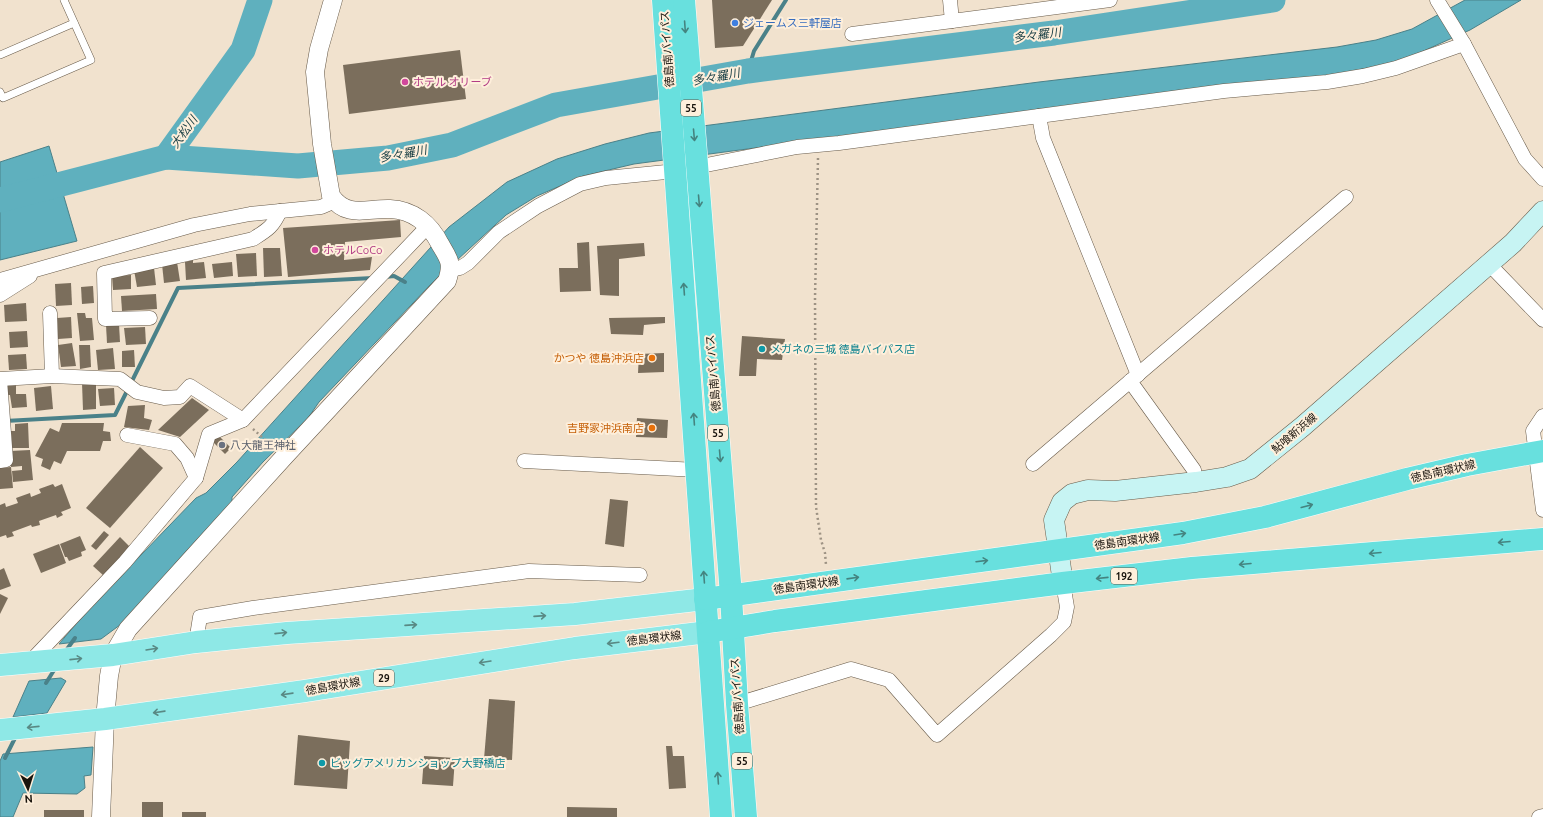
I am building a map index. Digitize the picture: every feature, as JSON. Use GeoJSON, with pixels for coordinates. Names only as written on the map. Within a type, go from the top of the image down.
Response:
{"type":"FeatureCollection","features":[{"type":"Feature","properties":{"kind":"highway","name":"徳島南バイパス"},"geometry":{"type":"LineString","coordinates":[[663,0],[677,57],[686,166],[731,594],[737,704],[746,817]]}},
{"type":"Feature","properties":{"kind":"highway","name":"徳島南バイパス"},"geometry":{"type":"LineString","coordinates":[[677,57],[684,0]]}},
{"type":"Feature","properties":{"kind":"highway","name":"徳島南バイパス"},"geometry":{"type":"LineString","coordinates":[[686,166],[697,470],[721,817]]}},
{"type":"Feature","properties":{"kind":"highway","name":"徳島南環状線"},"geometry":{"type":"LineString","coordinates":[[705,599],[731,594],[1183,533],[1265,518],[1407,479],[1467,465],[1539,451]]}},
{"type":"Feature","properties":{"kind":"highway","name":"192"},"geometry":{"type":"LineString","coordinates":[[708,632],[1063,583],[1192,568],[1543,539]]}},
{"type":"Feature","properties":{"kind":"main road","name":"鮎喰新浜線"},"geometry":{"type":"LineString","coordinates":[[1063,583],[1054,520],[1062,502],[1072,494],[1088,490],[1115,491],[1196,482],[1228,477],[1250,469],[1302,427],[1513,243],[1543,212]]}},
{"type":"Feature","properties":{"kind":"main road"},"geometry":{"type":"LineString","coordinates":[[0,665],[114,655],[196,642],[287,633],[575,614],[705,599]]}},
{"type":"Feature","properties":{"kind":"main road","name":"徳島環状線"},"geometry":{"type":"LineString","coordinates":[[3,730],[105,719],[305,691],[575,648],[708,632]]}},
{"type":"Feature","properties":{"kind":"street"},"geometry":{"type":"LineString","coordinates":[[101,817],[105,719],[109,676],[114,655],[128,629],[284,457],[447,281],[451,266],[431,230],[418,217],[410,213],[390,209],[356,211],[342,207],[332,193],[322,144],[315,72],[319,49],[334,0]]}},
{"type":"Feature","properties":{"kind":"street"},"geometry":{"type":"LineString","coordinates":[[950,0],[952,21]]}},
{"type":"Feature","properties":{"kind":"street"},"geometry":{"type":"LineString","coordinates":[[852,34],[1110,0]]}},
{"type":"Feature","properties":{"kind":"street"},"geometry":{"type":"LineString","coordinates":[[1438,2],[1462,41],[1525,159],[1543,179]]}},
{"type":"Feature","properties":{"kind":"street"},"geometry":{"type":"LineString","coordinates":[[451,266],[460,268],[499,232],[538,206],[580,184],[606,178],[798,147],[1224,91],[1327,82],[1363,76],[1396,68],[1462,41]]}},
{"type":"Feature","properties":{"kind":"street"},"geometry":{"type":"LineString","coordinates":[[1039,116],[1043,138],[1134,378],[1194,470],[1196,482]]}},
{"type":"Feature","properties":{"kind":"street"},"geometry":{"type":"LineString","coordinates":[[0,280],[194,225],[250,214],[321,207],[332,193]]}},
{"type":"Feature","properties":{"kind":"street"},"geometry":{"type":"LineString","coordinates":[[1033,464],[1346,197]]}},
{"type":"Feature","properties":{"kind":"street"},"geometry":{"type":"LineString","coordinates":[[150,318],[105,319],[104,273],[253,239],[270,229],[276,221],[280,211]]}},
{"type":"Feature","properties":{"kind":"street"},"geometry":{"type":"LineString","coordinates":[[34,663],[125,562],[196,478],[209,434],[246,423],[431,230]]}},
{"type":"Feature","properties":{"kind":"street"},"geometry":{"type":"LineString","coordinates":[[1488,264],[1543,320]]}},
{"type":"Feature","properties":{"kind":"street"},"geometry":{"type":"LineString","coordinates":[[0,295],[25,280],[36,270]]}},
{"type":"Feature","properties":{"kind":"street"},"geometry":{"type":"LineString","coordinates":[[50,313],[52,376]]}},
{"type":"Feature","properties":{"kind":"street"},"geometry":{"type":"LineString","coordinates":[[0,461],[6,460],[0,379],[52,376],[120,379],[137,392],[164,398],[180,397],[190,386],[246,423]]}},
{"type":"Feature","properties":{"kind":"street"},"geometry":{"type":"LineString","coordinates":[[1543,416],[1533,431],[1539,451],[1543,510]]}},
{"type":"Feature","properties":{"kind":"street"},"geometry":{"type":"LineString","coordinates":[[126,435],[175,444],[187,458],[196,478]]}},
{"type":"Feature","properties":{"kind":"street"},"geometry":{"type":"LineString","coordinates":[[524,461],[697,470]]}},
{"type":"Feature","properties":{"kind":"street"},"geometry":{"type":"LineString","coordinates":[[196,642],[200,617],[253,608],[530,570],[640,575]]}},
{"type":"Feature","properties":{"kind":"street"},"geometry":{"type":"LineString","coordinates":[[737,704],[851,669],[889,680],[937,735],[1064,622],[1067,607],[1063,583]]}},
{"type":"Feature","properties":{"kind":"street"},"geometry":{"type":"LineString","coordinates":[[1539,817],[1543,816]]}},
{"type":"Feature","properties":{"kind":"lane"},"geometry":{"type":"LineString","coordinates":[[0,92],[3,98],[91,60],[64,0]]}},
{"type":"Feature","properties":{"kind":"lane"},"geometry":{"type":"LineString","coordinates":[[0,55],[74,23]]}},
{"type":"Feature","properties":{"kind":"path"},"geometry":{"type":"LineString","coordinates":[[818,145],[815,298],[816,507],[821,540],[826,553],[828,582]]}},
{"type":"Feature","properties":{"kind":"path"},"geometry":{"type":"LineString","coordinates":[[246,423],[278,451]]}},
{"type":"Feature","properties":{"kind":"water"},"geometry":{"type":"Polygon","coordinates":[[[1465,0],[1521,0],[1470,30],[1399,62],[1327,76],[1155,95],[634,164],[583,176],[537,196],[506,215],[431,284],[319,402],[308,418],[263,462],[232,497],[232,501],[179,559],[128,619],[101,639],[59,644],[87,611],[196,498],[206,493],[237,462],[449,227],[507,182],[557,159],[605,144],[649,133],[1039,82],[1337,47],[1376,40],[1412,29],[1465,0]]]}},
{"type":"Feature","properties":{"kind":"water"},"geometry":{"type":"Polygon","coordinates":[[[49,146],[77,241],[0,260],[0,162],[49,146]]]}},
{"type":"Feature","properties":{"kind":"water"},"geometry":{"type":"Polygon","coordinates":[[[61,678],[66,681],[47,713],[13,717],[29,681],[61,678]]]}},
{"type":"Feature","properties":{"kind":"water"},"geometry":{"type":"Polygon","coordinates":[[[93,747],[91,775],[84,776],[85,788],[77,794],[23,793],[13,817],[0,817],[0,761],[3,754],[93,747]]]}},
{"type":"Feature","properties":{"kind":"building","name":"ジェームス三軒屋店"},"geometry":{"type":"Polygon","coordinates":[[[712,0],[772,0],[743,46],[715,48],[712,0]]]}},
{"type":"Feature","properties":{"kind":"building","name":"ホテル オリーブ"},"geometry":{"type":"Polygon","coordinates":[[[460,50],[466,99],[349,114],[343,65],[460,50]]]}},
{"type":"Feature","properties":{"kind":"building","name":"ホテルCoCo"},"geometry":{"type":"Polygon","coordinates":[[[400,220],[401,237],[345,242],[344,260],[372,257],[370,270],[288,277],[283,228],[400,220]]]}},
{"type":"Feature","properties":{"kind":"building"},"geometry":{"type":"Polygon","coordinates":[[[589,242],[591,291],[560,292],[559,268],[578,268],[577,243],[589,242]]]}},
{"type":"Feature","properties":{"kind":"building"},"geometry":{"type":"Polygon","coordinates":[[[644,243],[645,256],[619,259],[619,296],[600,295],[597,246],[644,243]]]}},
{"type":"Feature","properties":{"kind":"building"},"geometry":{"type":"Polygon","coordinates":[[[263,248],[280,248],[282,276],[264,277],[263,248]]]}},
{"type":"Feature","properties":{"kind":"building"},"geometry":{"type":"Polygon","coordinates":[[[256,253],[257,276],[238,277],[236,254],[256,253]]]}},
{"type":"Feature","properties":{"kind":"building"},"geometry":{"type":"Polygon","coordinates":[[[193,260],[193,263],[204,262],[206,278],[186,280],[185,262],[193,260]]]}},
{"type":"Feature","properties":{"kind":"building"},"geometry":{"type":"Polygon","coordinates":[[[177,262],[180,281],[164,283],[162,264],[177,262]]]}},
{"type":"Feature","properties":{"kind":"building"},"geometry":{"type":"Polygon","coordinates":[[[232,262],[233,276],[214,278],[212,264],[232,262]]]}},
{"type":"Feature","properties":{"kind":"building"},"geometry":{"type":"Polygon","coordinates":[[[154,268],[156,285],[137,287],[134,270],[154,268]]]}},
{"type":"Feature","properties":{"kind":"building"},"geometry":{"type":"Polygon","coordinates":[[[131,275],[131,289],[113,290],[112,276],[131,275]]]}},
{"type":"Feature","properties":{"kind":"building"},"geometry":{"type":"Polygon","coordinates":[[[71,283],[72,305],[56,306],[55,284],[71,283]]]}},
{"type":"Feature","properties":{"kind":"building"},"geometry":{"type":"Polygon","coordinates":[[[93,286],[94,303],[82,304],[81,287],[93,286]]]}},
{"type":"Feature","properties":{"kind":"building"},"geometry":{"type":"Polygon","coordinates":[[[156,294],[157,309],[122,311],[121,296],[156,294]]]}},
{"type":"Feature","properties":{"kind":"building"},"geometry":{"type":"Polygon","coordinates":[[[26,303],[27,321],[5,322],[4,305],[26,303]]]}},
{"type":"Feature","properties":{"kind":"building"},"geometry":{"type":"Polygon","coordinates":[[[77,313],[85,313],[86,318],[92,318],[94,340],[80,341],[77,313]]]}},
{"type":"Feature","properties":{"kind":"building"},"geometry":{"type":"Polygon","coordinates":[[[71,317],[72,338],[58,339],[57,318],[71,317]]]}},
{"type":"Feature","properties":{"kind":"building"},"geometry":{"type":"Polygon","coordinates":[[[665,317],[665,323],[644,325],[643,335],[611,334],[609,318],[665,317]]]}},
{"type":"Feature","properties":{"kind":"building"},"geometry":{"type":"Polygon","coordinates":[[[119,324],[120,342],[107,343],[106,325],[119,324]]]}},
{"type":"Feature","properties":{"kind":"building"},"geometry":{"type":"Polygon","coordinates":[[[145,327],[146,344],[126,345],[124,328],[145,327]]]}},
{"type":"Feature","properties":{"kind":"building"},"geometry":{"type":"Polygon","coordinates":[[[27,331],[28,347],[10,348],[9,332],[27,331]]]}},
{"type":"Feature","properties":{"kind":"building","name":"メガネの三城 徳島バイパス店"},"geometry":{"type":"Polygon","coordinates":[[[742,336],[785,339],[782,360],[757,359],[756,376],[739,376],[742,336]]]}},
{"type":"Feature","properties":{"kind":"building"},"geometry":{"type":"Polygon","coordinates":[[[72,343],[76,366],[61,367],[58,345],[72,343]]]}},
{"type":"Feature","properties":{"kind":"building"},"geometry":{"type":"Polygon","coordinates":[[[79,345],[90,345],[91,367],[80,369],[79,345]]]}},
{"type":"Feature","properties":{"kind":"building"},"geometry":{"type":"Polygon","coordinates":[[[113,348],[115,369],[98,370],[96,350],[113,348]]]}},
{"type":"Feature","properties":{"kind":"building"},"geometry":{"type":"Polygon","coordinates":[[[134,350],[135,367],[122,367],[122,351],[134,350]]]}},
{"type":"Feature","properties":{"kind":"building"},"geometry":{"type":"Polygon","coordinates":[[[664,353],[664,372],[638,373],[639,354],[664,353]]]}},
{"type":"Feature","properties":{"kind":"building"},"geometry":{"type":"Polygon","coordinates":[[[26,354],[27,369],[9,370],[8,355],[26,354]]]}},
{"type":"Feature","properties":{"kind":"building"},"geometry":{"type":"Polygon","coordinates":[[[82,383],[96,383],[96,409],[83,410],[82,383]]]}},
{"type":"Feature","properties":{"kind":"building"},"geometry":{"type":"Polygon","coordinates":[[[16,385],[16,394],[26,394],[27,407],[12,408],[10,395],[6,395],[6,386],[16,385]]]}},
{"type":"Feature","properties":{"kind":"building"},"geometry":{"type":"Polygon","coordinates":[[[51,386],[53,409],[36,411],[34,388],[51,386]]]}},
{"type":"Feature","properties":{"kind":"building"},"geometry":{"type":"Polygon","coordinates":[[[114,388],[115,405],[100,406],[98,389],[114,388]]]}},
{"type":"Feature","properties":{"kind":"building"},"geometry":{"type":"Polygon","coordinates":[[[192,398],[209,410],[180,437],[158,430],[192,398]]]}},
{"type":"Feature","properties":{"kind":"building"},"geometry":{"type":"Polygon","coordinates":[[[145,405],[144,418],[152,420],[149,430],[124,427],[128,406],[145,405]]]}},
{"type":"Feature","properties":{"kind":"building","name":"吉野家沖浜南店"},"geometry":{"type":"Polygon","coordinates":[[[637,418],[668,420],[667,438],[636,437],[637,418]]]}},
{"type":"Feature","properties":{"kind":"building"},"geometry":{"type":"Polygon","coordinates":[[[28,423],[29,448],[12,448],[11,431],[15,431],[15,424],[28,423]]]}},
{"type":"Feature","properties":{"kind":"building"},"geometry":{"type":"Polygon","coordinates":[[[62,423],[104,423],[103,431],[110,432],[111,441],[103,441],[100,451],[67,451],[61,464],[54,461],[50,470],[41,466],[43,459],[35,456],[50,428],[59,432],[62,423]]]}},
{"type":"Feature","properties":{"kind":"building","name":"八大龍王神社"},"geometry":{"type":"Polygon","coordinates":[[[218,435],[231,448],[225,454],[212,441],[218,435]]]}},
{"type":"Feature","properties":{"kind":"building"},"geometry":{"type":"Polygon","coordinates":[[[140,447],[163,468],[110,528],[86,508],[140,447]]]}},
{"type":"Feature","properties":{"kind":"building"},"geometry":{"type":"Polygon","coordinates":[[[30,450],[33,480],[13,482],[12,471],[22,470],[22,466],[11,467],[10,451],[30,450]]]}},
{"type":"Feature","properties":{"kind":"building"},"geometry":{"type":"Polygon","coordinates":[[[11,467],[13,488],[0,489],[0,468],[11,467]]]}},
{"type":"Feature","properties":{"kind":"building"},"geometry":{"type":"Polygon","coordinates":[[[53,484],[55,487],[62,484],[71,508],[61,512],[63,515],[57,518],[56,515],[39,521],[40,525],[32,527],[31,525],[12,532],[14,536],[7,538],[6,535],[0,537],[0,505],[5,503],[6,507],[18,503],[16,498],[30,493],[31,497],[41,493],[39,489],[53,484]]]}},
{"type":"Feature","properties":{"kind":"building"},"geometry":{"type":"Polygon","coordinates":[[[610,499],[628,501],[624,547],[605,544],[610,499]]]}},
{"type":"Feature","properties":{"kind":"building"},"geometry":{"type":"Polygon","coordinates":[[[104,531],[109,535],[96,550],[91,546],[104,531]]]}},
{"type":"Feature","properties":{"kind":"building"},"geometry":{"type":"Polygon","coordinates":[[[80,536],[86,550],[81,552],[82,556],[69,561],[67,557],[65,557],[60,544],[80,536]]]}},
{"type":"Feature","properties":{"kind":"building"},"geometry":{"type":"Polygon","coordinates":[[[120,537],[131,548],[104,576],[93,566],[120,537]]]}},
{"type":"Feature","properties":{"kind":"building"},"geometry":{"type":"Polygon","coordinates":[[[59,544],[66,563],[41,573],[33,554],[59,544]]]}},
{"type":"Feature","properties":{"kind":"building"},"geometry":{"type":"Polygon","coordinates":[[[4,568],[11,586],[0,590],[0,570],[4,568]]]}},
{"type":"Feature","properties":{"kind":"building"},"geometry":{"type":"Polygon","coordinates":[[[0,594],[8,598],[0,614],[0,594]]]}},
{"type":"Feature","properties":{"kind":"building"},"geometry":{"type":"Polygon","coordinates":[[[489,699],[515,701],[512,760],[484,759],[489,699]]]}},
{"type":"Feature","properties":{"kind":"building","name":"ビッグアメリカンショップ大野橋店"},"geometry":{"type":"Polygon","coordinates":[[[298,735],[350,741],[347,789],[294,785],[298,735]]]}},
{"type":"Feature","properties":{"kind":"building"},"geometry":{"type":"Polygon","coordinates":[[[666,746],[672,746],[673,756],[684,756],[686,788],[669,789],[666,746]]]}},
{"type":"Feature","properties":{"kind":"building"},"geometry":{"type":"Polygon","coordinates":[[[424,756],[455,758],[453,786],[422,784],[424,756]]]}},
{"type":"Feature","properties":{"kind":"building"},"geometry":{"type":"Polygon","coordinates":[[[142,802],[163,802],[163,817],[142,817],[142,802]]]}},
{"type":"Feature","properties":{"kind":"building"},"geometry":{"type":"Polygon","coordinates":[[[567,807],[617,808],[617,817],[567,817],[567,807]]]}},
{"type":"Feature","properties":{"kind":"building"},"geometry":{"type":"Polygon","coordinates":[[[44,810],[84,810],[84,817],[44,817],[44,810]]]}},
{"type":"Feature","properties":{"kind":"building"},"geometry":{"type":"Polygon","coordinates":[[[182,812],[206,812],[206,817],[182,817],[182,812]]]}},
{"type":"Feature","properties":{"kind":"waterway","name":"大松川"},"geometry":{"type":"LineString","coordinates":[[166,157],[243,50],[260,0]]}},
{"type":"Feature","properties":{"kind":"waterway"},"geometry":{"type":"LineString","coordinates":[[748,71],[754,51],[786,0]]}},
{"type":"Feature","properties":{"kind":"waterway","name":"多々羅川"},"geometry":{"type":"LineString","coordinates":[[0,200],[166,157],[298,166],[388,158],[452,145],[556,105],[748,71],[1054,33],[1273,0]]}},
{"type":"Feature","properties":{"kind":"waterway"},"geometry":{"type":"LineString","coordinates":[[385,277],[394,276],[405,282]]}},
{"type":"Feature","properties":{"kind":"waterway"},"geometry":{"type":"LineString","coordinates":[[131,383],[178,288],[373,278]]}},
{"type":"Feature","properties":{"kind":"waterway"},"geometry":{"type":"LineString","coordinates":[[5,421],[115,415],[128,389]]}},
{"type":"Feature","properties":{"kind":"waterway"},"geometry":{"type":"LineString","coordinates":[[65,652],[75,638]]}},
{"type":"Feature","properties":{"kind":"waterway"},"geometry":{"type":"LineString","coordinates":[[46,683],[56,667]]}},
{"type":"Feature","properties":{"kind":"waterway"},"geometry":{"type":"LineString","coordinates":[[5,758],[16,736]]}},
{"type":"Feature","properties":{"kind":"place","name":"ジェームス三軒屋店"},"geometry":{"type":"Point","coordinates":[735,23]}},
{"type":"Feature","properties":{"kind":"place","name":"ホテル オリーブ"},"geometry":{"type":"Point","coordinates":[405,82]}},
{"type":"Feature","properties":{"kind":"place","name":"ホテルCoCo"},"geometry":{"type":"Point","coordinates":[315,250]}},
{"type":"Feature","properties":{"kind":"place","name":"メガネの三城 徳島バイパス店"},"geometry":{"type":"Point","coordinates":[762,349]}},
{"type":"Feature","properties":{"kind":"place","name":"かつや 徳島沖浜店"},"geometry":{"type":"Point","coordinates":[652,358]}},
{"type":"Feature","properties":{"kind":"place","name":"吉野家沖浜南店"},"geometry":{"type":"Point","coordinates":[652,428]}},
{"type":"Feature","properties":{"kind":"place","name":"八大龍王神社"},"geometry":{"type":"Point","coordinates":[222,445]}},
{"type":"Feature","properties":{"kind":"place","name":"ビッグアメリカンショップ大野橋店"},"geometry":{"type":"Point","coordinates":[322,763]}}]}
